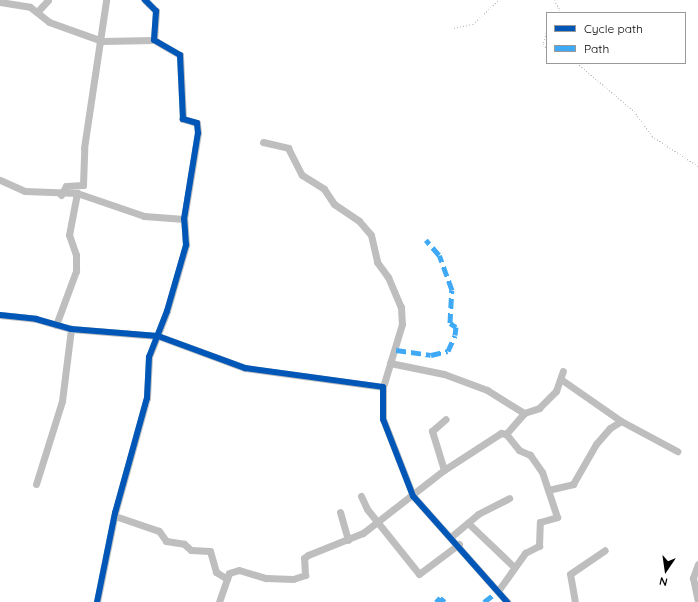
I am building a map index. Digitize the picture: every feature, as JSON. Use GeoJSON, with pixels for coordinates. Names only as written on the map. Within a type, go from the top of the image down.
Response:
{"type":"FeatureCollection","features":[{"type":"Feature","properties":{"kind":"street"},"geometry":{"type":"LineString","coordinates":[[37,12],[48,0]]}},
{"type":"Feature","properties":{"kind":"street"},"geometry":{"type":"LineString","coordinates":[[61,195],[66,186],[83,185],[84,148],[102,41],[106,0]]}},
{"type":"Feature","properties":{"kind":"street"},"geometry":{"type":"LineString","coordinates":[[145,0],[156,11],[154,40]]}},
{"type":"Feature","properties":{"kind":"street"},"geometry":{"type":"LineString","coordinates":[[0,2],[30,7],[49,22],[102,41],[154,40],[180,55],[183,118],[197,123],[184,219],[186,245],[158,336],[149,357],[147,398],[115,516],[96,602]]}},
{"type":"Feature","properties":{"kind":"street"},"geometry":{"type":"LineString","coordinates":[[263,142],[288,148],[302,175],[324,189],[334,204],[359,221],[371,235],[376,262],[388,277],[401,307],[402,324],[383,388],[383,419],[413,496],[452,536],[507,602]]}},
{"type":"Feature","properties":{"kind":"street"},"geometry":{"type":"LineString","coordinates":[[0,180],[26,191],[61,195],[77,193],[144,216],[184,219]]}},
{"type":"Feature","properties":{"kind":"street"},"geometry":{"type":"LineString","coordinates":[[56,325],[76,271],[76,255],[69,235],[77,193]]}},
{"type":"Feature","properties":{"kind":"street"},"geometry":{"type":"LineString","coordinates":[[0,316],[56,325],[71,329],[158,336],[245,368],[383,388]]}},
{"type":"Feature","properties":{"kind":"street"},"geometry":{"type":"LineString","coordinates":[[36,484],[62,401],[71,329]]}},
{"type":"Feature","properties":{"kind":"street"},"geometry":{"type":"LineString","coordinates":[[390,363],[444,374],[487,390],[524,413]]}},
{"type":"Feature","properties":{"kind":"street"},"geometry":{"type":"LineString","coordinates":[[506,434],[524,413],[539,408],[562,380],[563,371]]}},
{"type":"Feature","properties":{"kind":"street"},"geometry":{"type":"LineString","coordinates":[[562,380],[621,421],[677,452]]}},
{"type":"Feature","properties":{"kind":"street"},"geometry":{"type":"LineString","coordinates":[[444,470],[432,431],[446,419]]}},
{"type":"Feature","properties":{"kind":"street"},"geometry":{"type":"LineString","coordinates":[[548,490],[573,484],[593,449],[610,428],[621,421]]}},
{"type":"Feature","properties":{"kind":"street"},"geometry":{"type":"LineString","coordinates":[[219,602],[229,573],[239,570],[283,580],[305,575],[304,558],[348,540],[377,523],[444,470],[501,433],[506,434],[519,450],[530,455],[548,490],[557,517],[540,522],[539,546],[525,553],[498,591]]}},
{"type":"Feature","properties":{"kind":"street"},"geometry":{"type":"LineString","coordinates":[[361,496],[377,523],[419,574],[459,544]]}},
{"type":"Feature","properties":{"kind":"street"},"geometry":{"type":"LineString","coordinates":[[452,536],[478,514],[509,498]]}},
{"type":"Feature","properties":{"kind":"street"},"geometry":{"type":"LineString","coordinates":[[340,512],[348,540]]}},
{"type":"Feature","properties":{"kind":"street"},"geometry":{"type":"LineString","coordinates":[[115,516],[159,530],[166,541],[184,544],[191,550],[210,551],[216,572],[227,579]]}},
{"type":"Feature","properties":{"kind":"street"},"geometry":{"type":"LineString","coordinates":[[468,523],[514,567]]}},
{"type":"Feature","properties":{"kind":"street"},"geometry":{"type":"LineString","coordinates":[[575,602],[570,574],[606,550]]}},
{"type":"Feature","properties":{"kind":"street"},"geometry":{"type":"LineString","coordinates":[[698,564],[693,578],[698,601]]}},
{"type":"Feature","properties":{"kind":"path"},"geometry":{"type":"LineString","coordinates":[[454,28],[473,24],[499,0]]}},
{"type":"Feature","properties":{"kind":"path"},"geometry":{"type":"LineString","coordinates":[[554,0],[560,10],[559,12]]}},
{"type":"Feature","properties":{"kind":"path"},"geometry":{"type":"LineString","coordinates":[[546,34],[543,44],[546,48]]}},
{"type":"Feature","properties":{"kind":"path"},"geometry":{"type":"LineString","coordinates":[[578,64],[634,111],[652,136],[698,166]]}},
{"type":"Feature","properties":{"kind":"marked path"},"geometry":{"type":"LineString","coordinates":[[396,350],[431,355],[448,351],[455,335],[456,327],[450,323],[452,290],[439,255],[426,240]]}},
{"type":"Feature","properties":{"kind":"marked path"},"geometry":{"type":"LineString","coordinates":[[484,602],[498,591]]}},
{"type":"Feature","properties":{"kind":"marked path"},"geometry":{"type":"LineString","coordinates":[[436,602],[440,598],[445,602]]}},
{"type":"Feature","properties":{"kind":"cycle path"},"geometry":{"type":"LineString","coordinates":[[97,602],[115,513],[147,398],[149,357],[167,311],[186,245],[184,219],[198,133],[197,123],[183,119],[180,55],[154,40],[156,11],[145,0]]}},
{"type":"Feature","properties":{"kind":"cycle path"},"geometry":{"type":"LineString","coordinates":[[0,315],[36,319],[71,329],[158,336],[245,368],[383,387],[383,419],[413,496],[507,602]]}}]}
